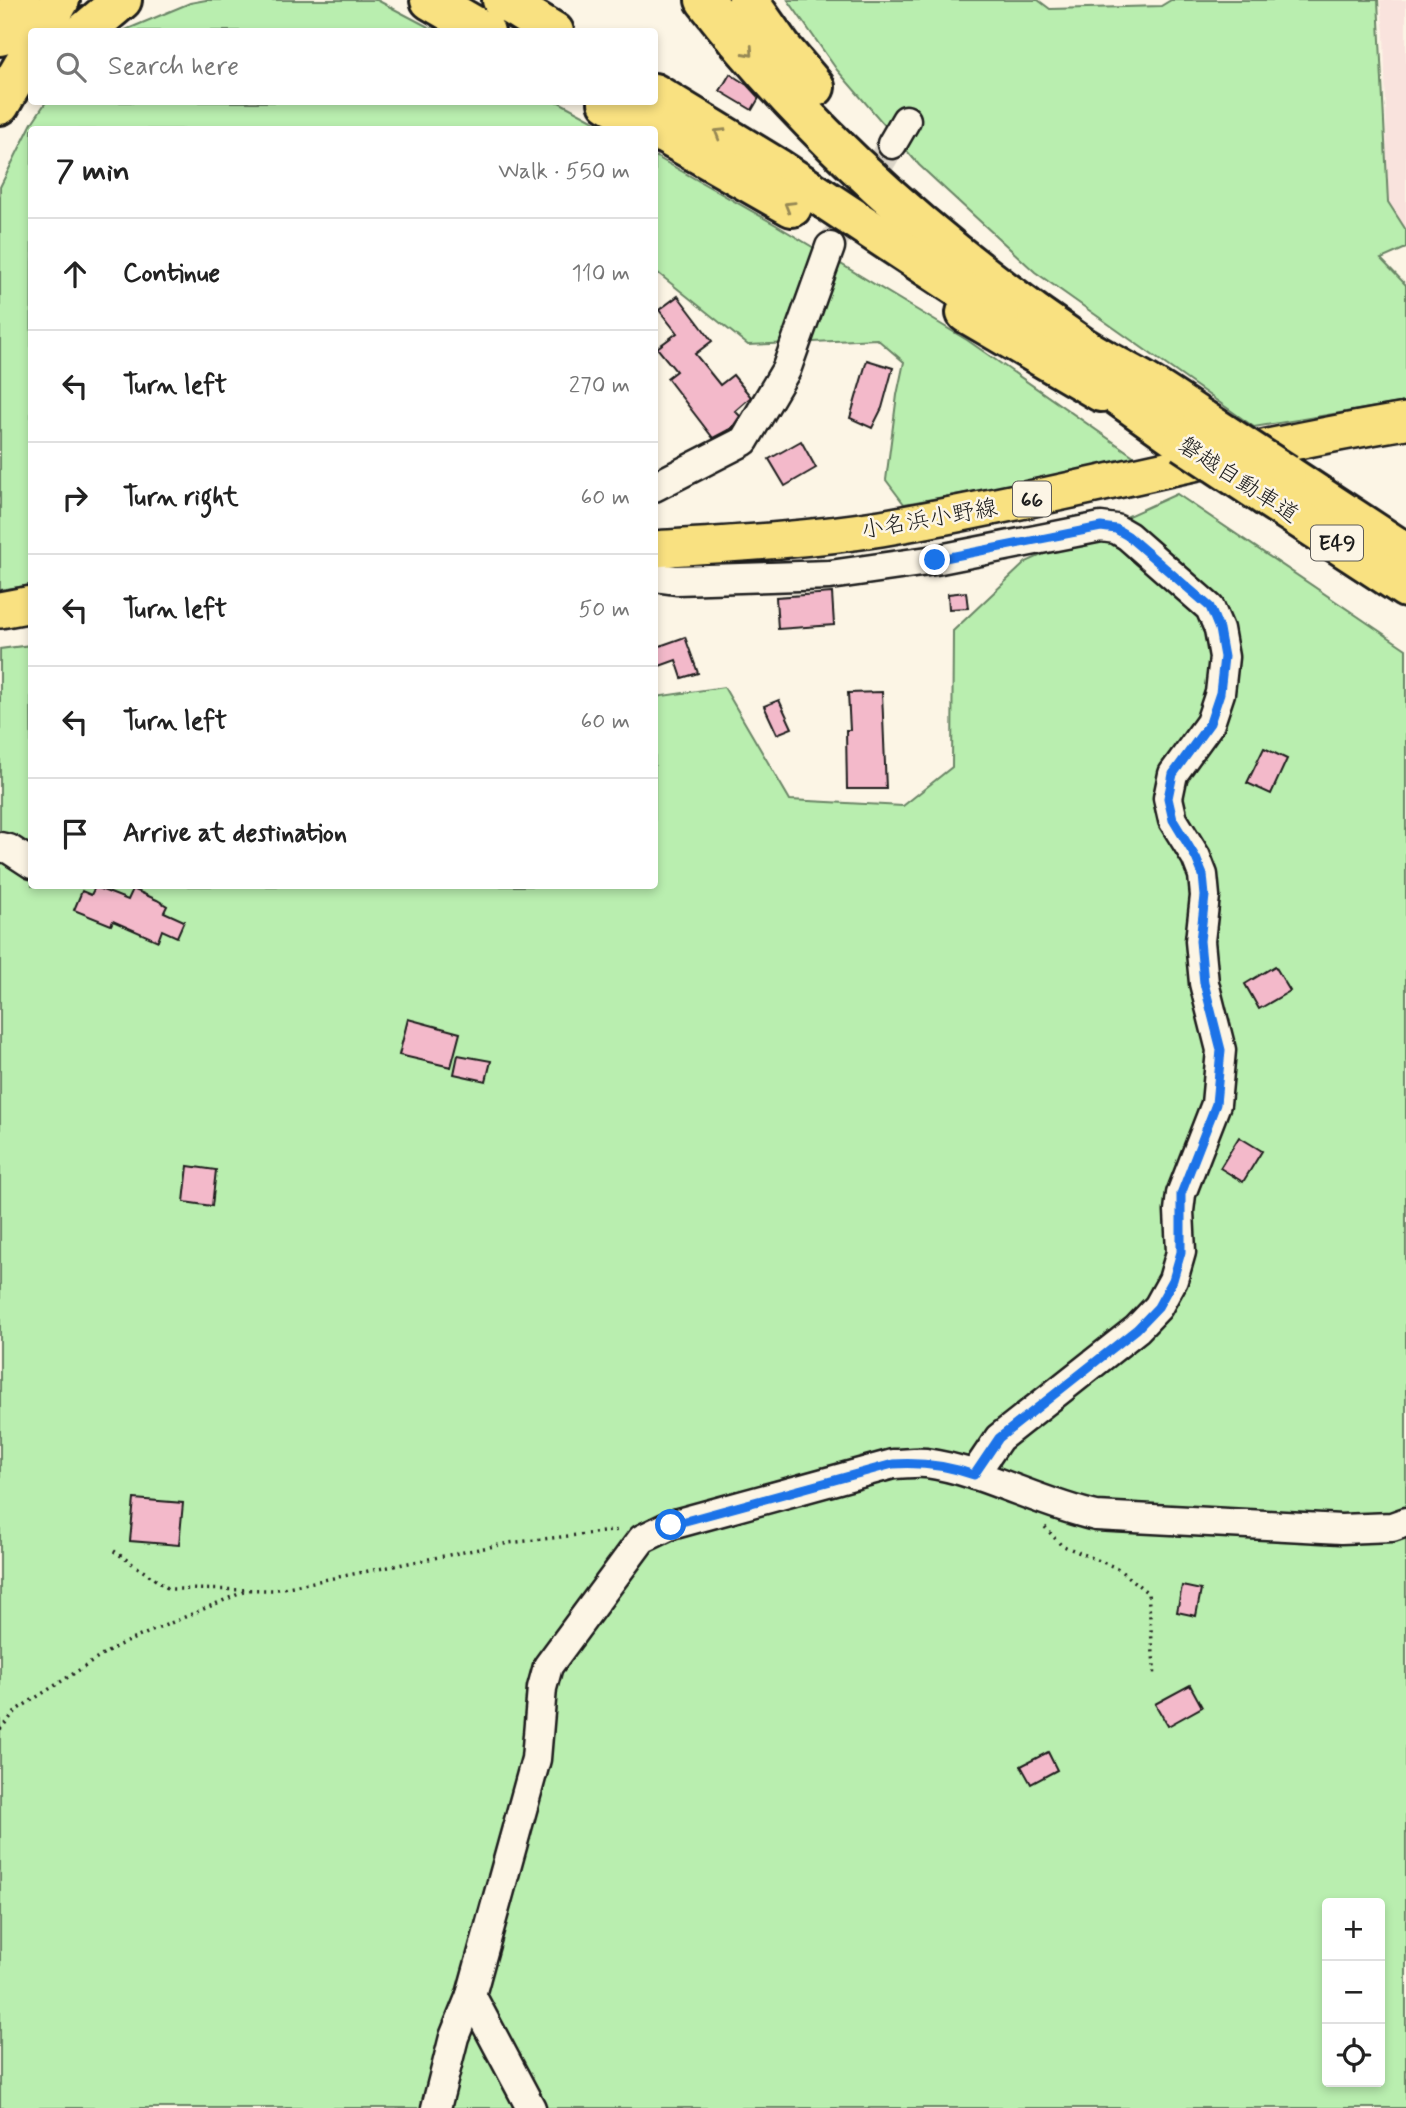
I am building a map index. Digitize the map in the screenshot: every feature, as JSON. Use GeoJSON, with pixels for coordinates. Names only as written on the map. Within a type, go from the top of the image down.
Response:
{"type":"FeatureCollection","features":[{"type":"Feature","properties":{"kind":"highway"},"geometry":{"type":"LineString","coordinates":[[0,36],[21,0]]}},
{"type":"Feature","properties":{"kind":"highway"},"geometry":{"type":"LineString","coordinates":[[44,28],[60,0]]}},
{"type":"Feature","properties":{"kind":"highway"},"geometry":{"type":"LineString","coordinates":[[89,28],[122,0]]}},
{"type":"Feature","properties":{"kind":"highway"},"geometry":{"type":"LineString","coordinates":[[430,0],[478,28]]}},
{"type":"Feature","properties":{"kind":"highway"},"geometry":{"type":"LineString","coordinates":[[502,0],[548,28]]}},
{"type":"Feature","properties":{"kind":"highway"},"geometry":{"type":"LineString","coordinates":[[705,0],[813,123],[949,246],[1008,293],[1083,346],[1145,399]]}},
{"type":"Feature","properties":{"kind":"highway"},"geometry":{"type":"LineString","coordinates":[[748,0],[780,47],[901,180],[1015,282],[1087,335],[1145,399]]}},
{"type":"Feature","properties":{"kind":"highway"},"geometry":{"type":"LineString","coordinates":[[0,105],[28,57]]}},
{"type":"Feature","properties":{"kind":"highway"},"geometry":{"type":"LineString","coordinates":[[658,95],[790,176],[1071,362],[1145,399]]}},
{"type":"Feature","properties":{"kind":"highway"},"geometry":{"type":"LineString","coordinates":[[0,135],[28,96]]}},
{"type":"Feature","properties":{"kind":"highway"},"geometry":{"type":"LineString","coordinates":[[613,105],[650,126]]}},
{"type":"Feature","properties":{"kind":"highway"},"geometry":{"type":"LineString","coordinates":[[658,130],[767,192],[1068,374],[1145,399]]}},
{"type":"Feature","properties":{"kind":"highway","name":"磐越自動車道"},"geometry":{"type":"LineString","coordinates":[[1145,399],[1277,486],[1406,588]]}},
{"type":"Feature","properties":{"kind":"highway","name":"磐越自動車道"},"geometry":{"type":"LineString","coordinates":[[1277,486],[1406,553]]}},
{"type":"Feature","properties":{"kind":"main road","name":"小名浜小野線"},"geometry":{"type":"LineString","coordinates":[[658,549],[790,541],[879,528],[992,508],[1320,435],[1406,421]]}},
{"type":"Feature","properties":{"kind":"main road"},"geometry":{"type":"LineString","coordinates":[[0,610],[28,605]]}},
{"type":"Feature","properties":{"kind":"street"},"geometry":{"type":"LineString","coordinates":[[892,144],[906,120]]}},
{"type":"Feature","properties":{"kind":"street"},"geometry":{"type":"LineString","coordinates":[[658,486],[744,440],[786,370],[830,247]]}},
{"type":"Feature","properties":{"kind":"street"},"geometry":{"type":"LineString","coordinates":[[658,578],[676,580],[830,576],[935,560],[1101,527],[1116,529],[1128,536],[1210,607],[1219,629],[1224,657],[1220,693],[1210,723],[1173,774],[1168,798],[1173,820],[1203,875],[1205,896],[1200,941],[1204,983],[1221,1050],[1216,1104],[1181,1194],[1181,1252],[1173,1280],[1158,1307],[1137,1329],[999,1438],[974,1475]]}},
{"type":"Feature","properties":{"kind":"street"},"geometry":{"type":"LineString","coordinates":[[0,848],[9,849],[28,861]]}},
{"type":"Feature","properties":{"kind":"street"},"geometry":{"type":"LineString","coordinates":[[436,2108],[454,2037],[471,1995],[536,1759],[542,1688],[548,1666],[642,1539],[671,1525],[893,1464],[922,1462],[953,1468],[1063,1508],[1096,1516],[1341,1529],[1392,1527],[1406,1522]]}},
{"type":"Feature","properties":{"kind":"street"},"geometry":{"type":"LineString","coordinates":[[471,1995],[531,2108]]}},
{"type":"Feature","properties":{"kind":"path"},"geometry":{"type":"LineString","coordinates":[[1015,1491],[1061,1545],[1117,1568],[1148,1593],[1155,1678]]}},
{"type":"Feature","properties":{"kind":"path"},"geometry":{"type":"LineString","coordinates":[[114,1551],[169,1589],[273,1590],[509,1543],[630,1529]]}},
{"type":"Feature","properties":{"kind":"path"},"geometry":{"type":"LineString","coordinates":[[0,1729],[18,1709],[117,1646],[250,1590]]}},
{"type":"Feature","properties":{"kind":"shaded area"},"geometry":{"type":"Polygon","coordinates":[[[1380,0],[1406,0],[1406,230],[1388,202],[1384,31],[1380,0]]]}},
{"type":"Feature","properties":{"kind":"green space"},"geometry":{"type":"Polygon","coordinates":[[[206,0],[377,0],[430,28],[130,28],[190,3],[206,0]]]}},
{"type":"Feature","properties":{"kind":"green space"},"geometry":{"type":"Polygon","coordinates":[[[788,0],[1038,0],[1050,9],[1161,6],[1171,0],[1378,0],[1388,202],[1406,230],[1406,248],[1381,259],[1406,285],[1406,402],[1254,427],[1035,272],[919,165],[837,70],[788,0]]]}},
{"type":"Feature","properties":{"kind":"green space"},"geometry":{"type":"Polygon","coordinates":[[[44,105],[565,105],[603,126],[30,126],[44,105]]]}},
{"type":"Feature","properties":{"kind":"green space"},"geometry":{"type":"Polygon","coordinates":[[[28,131],[28,585],[0,590],[0,187],[28,131]]]}},
{"type":"Feature","properties":{"kind":"green space"},"geometry":{"type":"Polygon","coordinates":[[[658,158],[967,340],[1142,462],[904,504],[886,480],[904,362],[877,339],[748,345],[658,273],[658,158]]]}},
{"type":"Feature","properties":{"kind":"green space"},"geometry":{"type":"Polygon","coordinates":[[[1177,494],[1406,649],[1406,2108],[0,2108],[0,649],[28,645],[28,889],[658,889],[658,697],[724,687],[790,800],[903,806],[952,767],[953,631],[1026,562],[1177,494]]]}},
{"type":"Feature","properties":{"kind":"building"},"geometry":{"type":"Polygon","coordinates":[[[730,74],[747,85],[759,98],[752,110],[720,91],[730,74]]]}},
{"type":"Feature","properties":{"kind":"building"},"geometry":{"type":"Polygon","coordinates":[[[678,296],[712,341],[695,354],[720,385],[733,375],[751,397],[735,411],[740,416],[732,428],[713,438],[667,378],[676,371],[658,347],[677,333],[659,310],[678,296]]]}},
{"type":"Feature","properties":{"kind":"building"},"geometry":{"type":"Polygon","coordinates":[[[867,360],[893,368],[882,408],[872,428],[850,418],[867,360]]]}},
{"type":"Feature","properties":{"kind":"building"},"geometry":{"type":"Polygon","coordinates":[[[801,441],[816,468],[785,486],[769,459],[801,441]]]}},
{"type":"Feature","properties":{"kind":"building"},"geometry":{"type":"Polygon","coordinates":[[[966,592],[968,608],[949,609],[948,594],[966,592]]]}},
{"type":"Feature","properties":{"kind":"building"},"geometry":{"type":"Polygon","coordinates":[[[832,593],[834,625],[778,629],[776,597],[832,593]]]}},
{"type":"Feature","properties":{"kind":"building"},"geometry":{"type":"Polygon","coordinates":[[[685,637],[698,673],[682,678],[676,660],[658,667],[658,647],[685,637]]]}},
{"type":"Feature","properties":{"kind":"building"},"geometry":{"type":"Polygon","coordinates":[[[882,692],[886,789],[847,789],[846,730],[850,730],[848,693],[882,692]]]}},
{"type":"Feature","properties":{"kind":"building"},"geometry":{"type":"Polygon","coordinates":[[[779,700],[792,728],[777,734],[764,706],[779,700]]]}},
{"type":"Feature","properties":{"kind":"building"},"geometry":{"type":"Polygon","coordinates":[[[1264,748],[1287,759],[1271,794],[1247,783],[1264,748]]]}},
{"type":"Feature","properties":{"kind":"building"},"geometry":{"type":"Polygon","coordinates":[[[94,889],[100,889],[128,900],[133,889],[167,906],[164,912],[184,921],[177,937],[162,930],[158,941],[113,921],[111,925],[74,910],[82,891],[91,895],[94,889]]]}},
{"type":"Feature","properties":{"kind":"building"},"geometry":{"type":"Polygon","coordinates":[[[1275,966],[1290,991],[1259,1009],[1245,984],[1275,966]]]}},
{"type":"Feature","properties":{"kind":"building"},"geometry":{"type":"Polygon","coordinates":[[[408,1019],[460,1033],[451,1067],[399,1055],[408,1019]]]}},
{"type":"Feature","properties":{"kind":"building"},"geometry":{"type":"Polygon","coordinates":[[[458,1055],[491,1061],[486,1081],[454,1074],[458,1055]]]}},
{"type":"Feature","properties":{"kind":"building"},"geometry":{"type":"Polygon","coordinates":[[[1239,1137],[1262,1151],[1243,1182],[1220,1168],[1239,1137]]]}},
{"type":"Feature","properties":{"kind":"building"},"geometry":{"type":"Polygon","coordinates":[[[188,1166],[216,1170],[212,1206],[184,1202],[188,1166]]]}},
{"type":"Feature","properties":{"kind":"building"},"geometry":{"type":"Polygon","coordinates":[[[134,1499],[183,1503],[179,1545],[130,1541],[134,1499]]]}},
{"type":"Feature","properties":{"kind":"building"},"geometry":{"type":"Polygon","coordinates":[[[1182,1586],[1201,1590],[1196,1616],[1177,1612],[1182,1586]]]}},
{"type":"Feature","properties":{"kind":"building"},"geometry":{"type":"Polygon","coordinates":[[[1190,1685],[1202,1707],[1168,1726],[1155,1704],[1190,1685]]]}},
{"type":"Feature","properties":{"kind":"building"},"geometry":{"type":"Polygon","coordinates":[[[1048,1752],[1057,1770],[1031,1784],[1021,1766],[1048,1752]]]}},
{"type":"Feature","properties":{"kind":"tunnel"},"geometry":{"type":"LineString","coordinates":[[830,247],[892,144]]}},
{"type":"Feature","properties":{"kind":"route"},"geometry":{"type":"LineString","coordinates":[[671,1525],[893,1464],[922,1462],[974,1475],[999,1438],[1137,1329],[1158,1307],[1173,1280],[1181,1252],[1181,1194],[1216,1104],[1221,1050],[1204,983],[1200,941],[1205,896],[1203,875],[1173,820],[1168,798],[1173,774],[1210,723],[1220,693],[1224,657],[1219,629],[1210,607],[1128,536],[1116,529],[1101,527],[935,560]]}}]}
